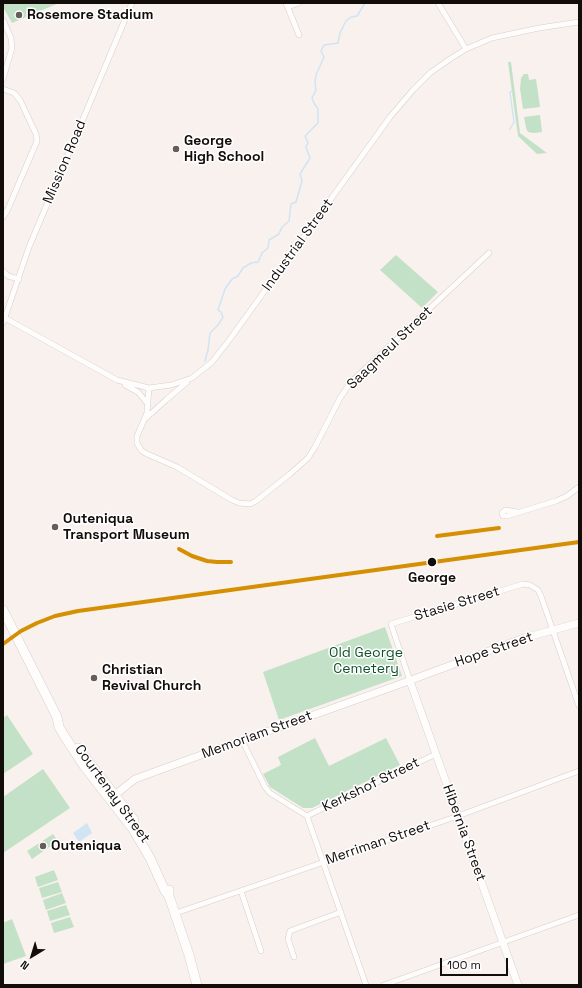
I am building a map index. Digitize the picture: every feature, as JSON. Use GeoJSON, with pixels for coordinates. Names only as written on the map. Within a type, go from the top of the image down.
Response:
{"type":"FeatureCollection","features":[{"type":"Feature","properties":{"kind":"highway","name":"Courtenay Street"},"geometry":{"type":"LineString","coordinates":[[3,610],[57,717],[112,797],[138,837],[154,866],[176,913],[189,955],[196,985]]}},
{"type":"Feature","properties":{"kind":"highway","name":"Courtenay Street"},"geometry":{"type":"LineString","coordinates":[[189,955],[202,985]]}},
{"type":"Feature","properties":{"kind":"street","name":"Mission Road"},"geometry":{"type":"LineString","coordinates":[[4,321],[34,234],[132,3]]}},
{"type":"Feature","properties":{"kind":"street"},"geometry":{"type":"LineString","coordinates":[[299,3],[287,5],[299,35]]}},
{"type":"Feature","properties":{"kind":"street"},"geometry":{"type":"LineString","coordinates":[[438,3],[466,49]]}},
{"type":"Feature","properties":{"kind":"street"},"geometry":{"type":"LineString","coordinates":[[3,20],[12,38],[12,48],[3,79]]}},
{"type":"Feature","properties":{"kind":"street","name":"Industrial Street"},"geometry":{"type":"LineString","coordinates":[[4,321],[117,380],[149,388],[170,386],[192,378],[212,362],[230,339],[399,106],[430,73],[466,49],[492,38],[508,33],[579,22]]}},
{"type":"Feature","properties":{"kind":"street"},"geometry":{"type":"LineString","coordinates":[[3,89],[14,93],[20,100],[36,134],[37,141],[7,211],[3,217]]}},
{"type":"Feature","properties":{"kind":"street","name":"Saagmeul Street"},"geometry":{"type":"LineString","coordinates":[[149,388],[147,413],[136,436],[137,443],[141,450],[177,467],[232,500],[239,503],[250,504],[256,501],[308,458],[340,398],[351,382],[489,253]]}},
{"type":"Feature","properties":{"kind":"street"},"geometry":{"type":"LineString","coordinates":[[3,271],[8,276],[18,279]]}},
{"type":"Feature","properties":{"kind":"street"},"geometry":{"type":"LineString","coordinates":[[144,421],[192,378]]}},
{"type":"Feature","properties":{"kind":"street"},"geometry":{"type":"LineString","coordinates":[[117,380],[138,392],[147,403]]}},
{"type":"Feature","properties":{"kind":"street"},"geometry":{"type":"LineString","coordinates":[[517,512],[562,499],[579,487]]}},
{"type":"Feature","properties":{"kind":"street","name":"Stasie Street"},"geometry":{"type":"LineString","coordinates":[[410,681],[391,624],[523,584],[530,585],[538,590],[552,631]]}},
{"type":"Feature","properties":{"kind":"street","name":"Hope Street"},"geometry":{"type":"LineString","coordinates":[[410,681],[524,638],[579,623]]}},
{"type":"Feature","properties":{"kind":"street"},"geometry":{"type":"LineString","coordinates":[[552,631],[579,706]]}},
{"type":"Feature","properties":{"kind":"street","name":"Memoriam Street"},"geometry":{"type":"LineString","coordinates":[[112,797],[135,779],[410,681]]}},
{"type":"Feature","properties":{"kind":"street","name":"Hibernia Street"},"geometry":{"type":"LineString","coordinates":[[410,681],[518,985]]}},
{"type":"Feature","properties":{"kind":"street"},"geometry":{"type":"LineString","coordinates":[[572,686],[579,684]]}},
{"type":"Feature","properties":{"kind":"street"},"geometry":{"type":"LineString","coordinates":[[242,740],[265,788],[270,793],[307,816],[322,863],[366,985]]}},
{"type":"Feature","properties":{"kind":"street","name":"Kerkshof Street"},"geometry":{"type":"LineString","coordinates":[[307,816],[436,754]]}},
{"type":"Feature","properties":{"kind":"street","name":"Merriman Street"},"geometry":{"type":"LineString","coordinates":[[176,913],[458,816],[579,771]]}},
{"type":"Feature","properties":{"kind":"street"},"geometry":{"type":"LineString","coordinates":[[241,891],[261,951]]}},
{"type":"Feature","properties":{"kind":"street"},"geometry":{"type":"LineString","coordinates":[[294,957],[288,939],[290,931],[340,912]]}},
{"type":"Feature","properties":{"kind":"street"},"geometry":{"type":"LineString","coordinates":[[384,985],[579,915]]}},
{"type":"Feature","properties":{"kind":"green space","name":"Rosemore Stadium"},"geometry":{"type":"Polygon","coordinates":[[[3,3],[59,3],[12,23],[3,7],[3,3]]]}},
{"type":"Feature","properties":{"kind":"green space"},"geometry":{"type":"Polygon","coordinates":[[[508,62],[511,62],[520,133],[547,153],[537,154],[518,136],[508,62]]]}},
{"type":"Feature","properties":{"kind":"green space"},"geometry":{"type":"Polygon","coordinates":[[[524,74],[528,74],[529,80],[536,79],[540,107],[523,109],[520,89],[521,78],[524,74]]]}},
{"type":"Feature","properties":{"kind":"green space"},"geometry":{"type":"Polygon","coordinates":[[[540,115],[542,132],[528,132],[524,117],[540,115]]]}},
{"type":"Feature","properties":{"kind":"green space"},"geometry":{"type":"Polygon","coordinates":[[[396,255],[438,292],[422,308],[380,270],[396,255]]]}},
{"type":"Feature","properties":{"kind":"green space","name":"Old George Cemetery"},"geometry":{"type":"Polygon","coordinates":[[[385,627],[402,676],[279,720],[263,672],[385,627]]]}},
{"type":"Feature","properties":{"kind":"green space"},"geometry":{"type":"Polygon","coordinates":[[[7,715],[33,754],[3,774],[3,718],[7,715]]]}},
{"type":"Feature","properties":{"kind":"green space"},"geometry":{"type":"Polygon","coordinates":[[[315,738],[329,766],[386,738],[400,765],[312,808],[303,808],[270,787],[263,774],[281,765],[278,757],[315,738]]]}},
{"type":"Feature","properties":{"kind":"green space"},"geometry":{"type":"Polygon","coordinates":[[[43,769],[70,808],[3,853],[3,797],[43,769]]]}},
{"type":"Feature","properties":{"kind":"green space","name":"Outeniqua"},"geometry":{"type":"Polygon","coordinates":[[[53,834],[58,841],[32,859],[27,851],[53,834]]]}},
{"type":"Feature","properties":{"kind":"green space"},"geometry":{"type":"Polygon","coordinates":[[[54,870],[58,880],[38,887],[35,877],[54,870]]]}},
{"type":"Feature","properties":{"kind":"green space"},"geometry":{"type":"Polygon","coordinates":[[[58,882],[62,892],[42,898],[39,888],[58,882]]]}},
{"type":"Feature","properties":{"kind":"green space"},"geometry":{"type":"Polygon","coordinates":[[[62,893],[66,903],[46,910],[43,900],[62,893]]]}},
{"type":"Feature","properties":{"kind":"green space"},"geometry":{"type":"Polygon","coordinates":[[[66,905],[70,915],[50,921],[47,911],[66,905]]]}},
{"type":"Feature","properties":{"kind":"green space"},"geometry":{"type":"Polygon","coordinates":[[[70,917],[74,927],[54,933],[51,923],[70,917]]]}},
{"type":"Feature","properties":{"kind":"green space"},"geometry":{"type":"Polygon","coordinates":[[[12,919],[26,956],[3,964],[3,923],[12,919]]]}},
{"type":"Feature","properties":{"kind":"water","name":"Outeniqua"},"geometry":{"type":"Polygon","coordinates":[[[87,823],[92,833],[79,842],[73,833],[87,823]]]}},
{"type":"Feature","properties":{"kind":"waterway"},"geometry":{"type":"LineString","coordinates":[[205,361],[210,333],[223,317],[221,312],[218,310],[225,289],[232,279],[238,276],[243,268],[251,263],[258,262],[262,253],[268,248],[269,240],[279,234],[282,227],[289,221],[291,204],[296,202],[302,181],[300,174],[310,158],[306,147],[308,143],[305,136],[318,123],[318,109],[312,98],[316,90],[316,75],[324,57],[321,51],[324,45],[338,43],[340,33],[346,21],[351,17],[357,16],[365,3]]}},
{"type":"Feature","properties":{"kind":"waterway"},"geometry":{"type":"LineString","coordinates":[[510,129],[514,122],[510,92],[512,91]]}},
{"type":"Feature","properties":{"kind":"transit line"},"geometry":{"type":"LineString","coordinates":[[437,536],[499,528]]}},
{"type":"Feature","properties":{"kind":"transit line"},"geometry":{"type":"LineString","coordinates":[[3,644],[21,631],[37,623],[55,616],[78,611],[579,542]]}},
{"type":"Feature","properties":{"kind":"transit line"},"geometry":{"type":"LineString","coordinates":[[179,549],[192,556],[207,561],[231,562]]}},
{"type":"Feature","properties":{"kind":"place","name":"Rosemore Stadium"},"geometry":{"type":"Point","coordinates":[19,15]}},
{"type":"Feature","properties":{"kind":"place","name":"George High School"},"geometry":{"type":"Point","coordinates":[176,149]}},
{"type":"Feature","properties":{"kind":"place","name":"Outeniqua Transport Museum"},"geometry":{"type":"Point","coordinates":[55,527]}},
{"type":"Feature","properties":{"kind":"place","name":"George"},"geometry":{"type":"Point","coordinates":[432,562]}},
{"type":"Feature","properties":{"kind":"place","name":"Christian Revival Church"},"geometry":{"type":"Point","coordinates":[94,678]}},
{"type":"Feature","properties":{"kind":"place","name":"Outeniqua"},"geometry":{"type":"Point","coordinates":[43,846]}}]}
